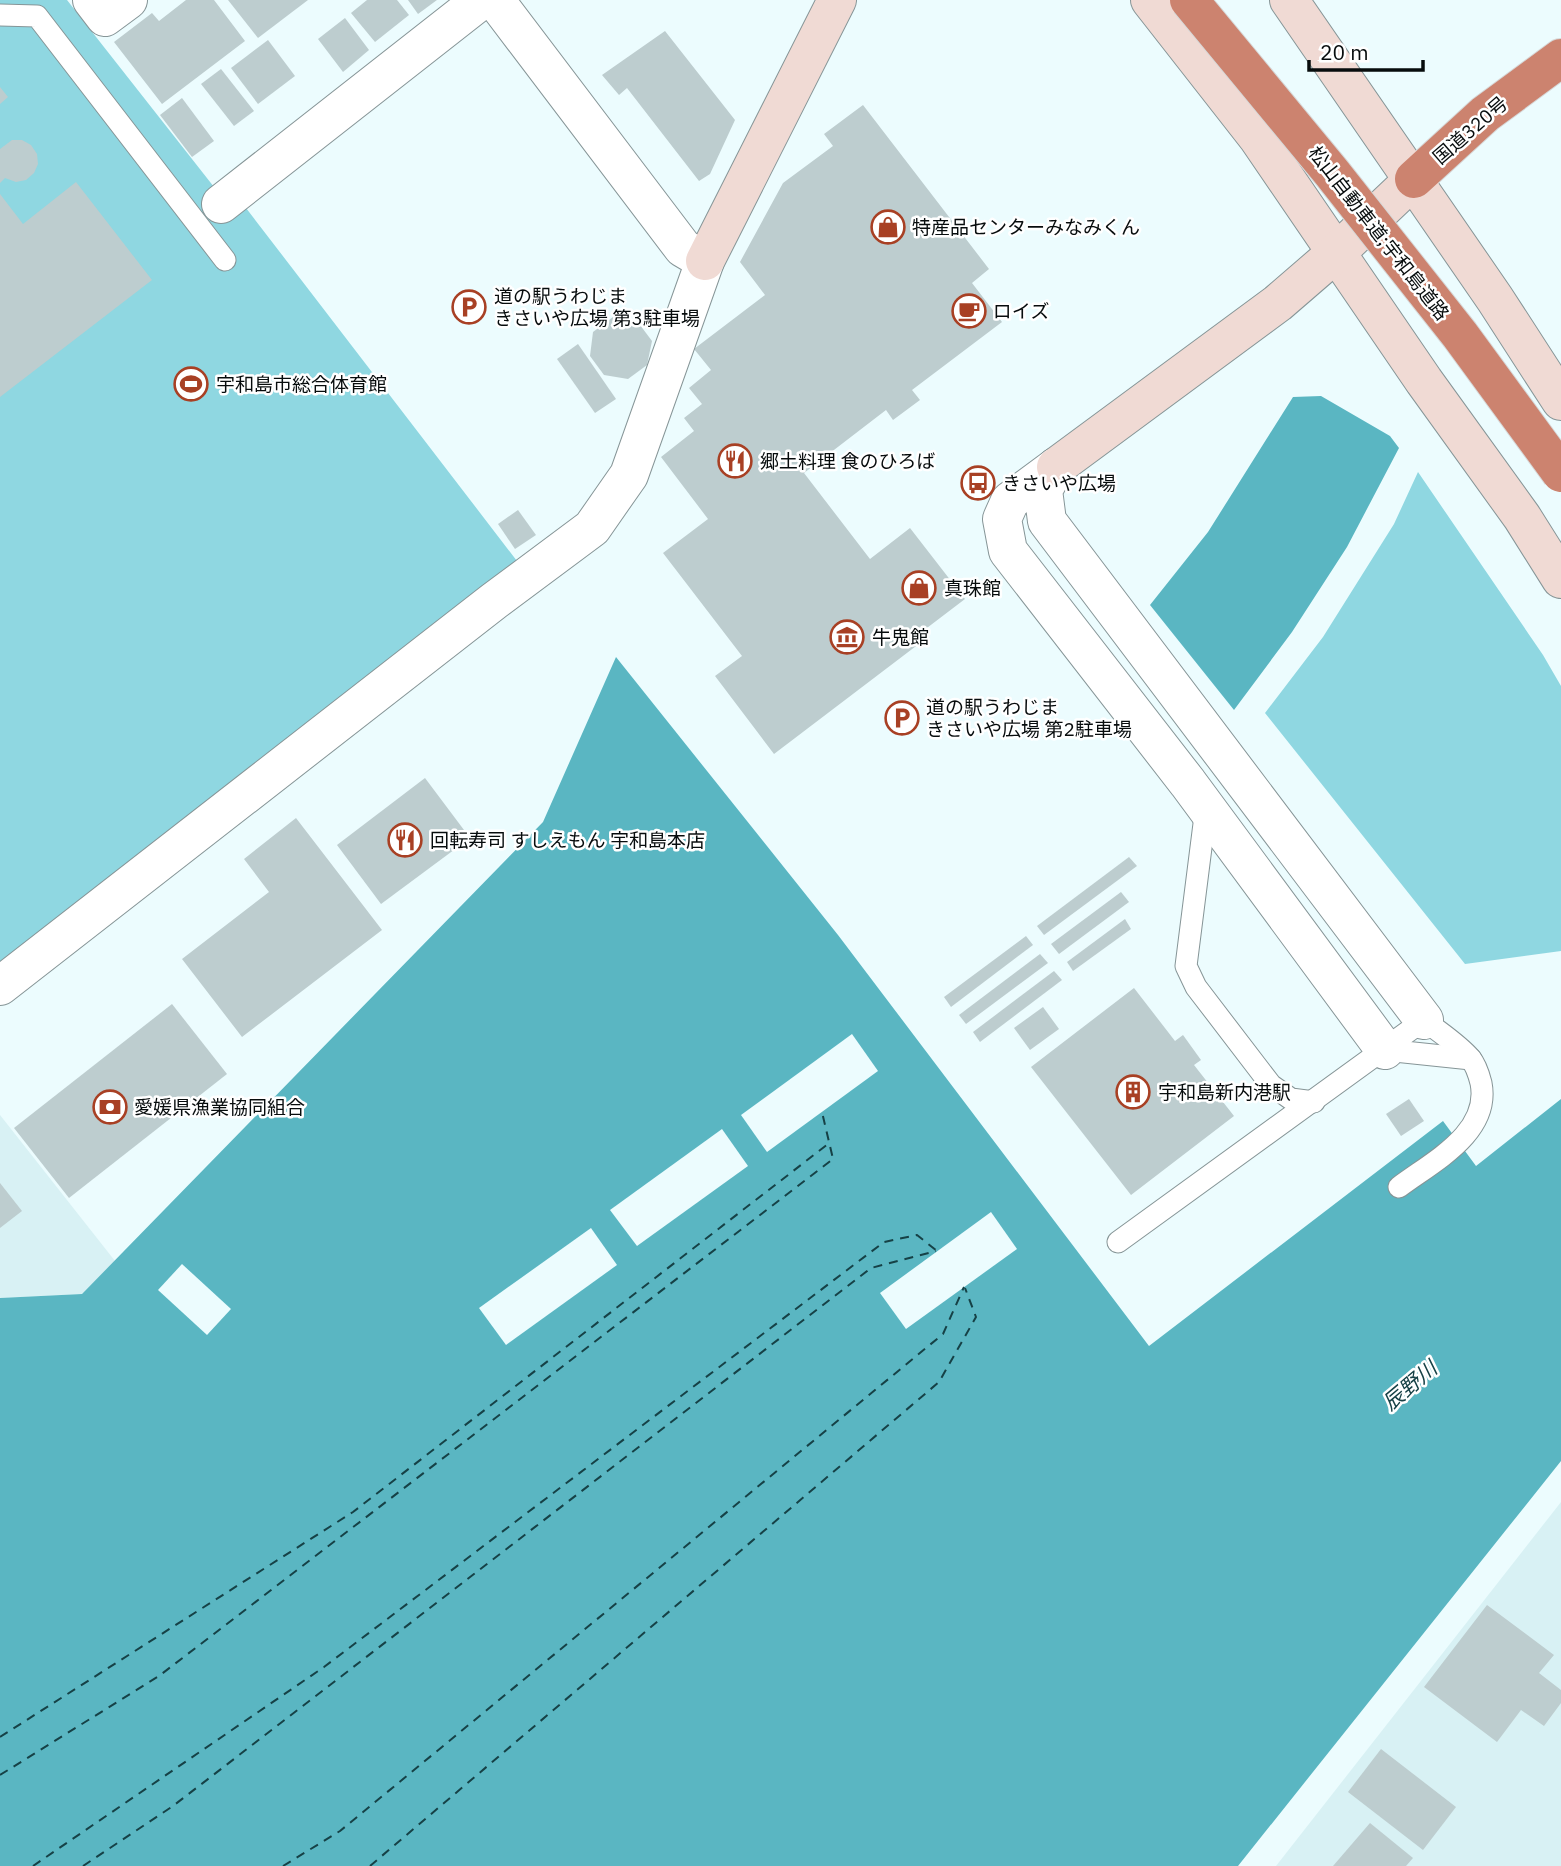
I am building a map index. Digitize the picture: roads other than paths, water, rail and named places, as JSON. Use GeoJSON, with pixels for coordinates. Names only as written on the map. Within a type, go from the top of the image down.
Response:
{"type":"FeatureCollection","features":[{"type":"Feature","properties":{"kind":"highway","name":"松山自動車道;宇和島道路"},"geometry":{"type":"LineString","coordinates":[[1189,0],[1332,173],[1460,335],[1561,473]]}},
{"type":"Feature","properties":{"kind":"highway","name":"国道320号"},"geometry":{"type":"LineString","coordinates":[[1414,179],[1485,114],[1561,58]]}},
{"type":"Feature","properties":{"kind":"street"},"geometry":{"type":"LineString","coordinates":[[92,0],[105,17],[128,0]]}},
{"type":"Feature","properties":{"kind":"street"},"geometry":{"type":"LineString","coordinates":[[222,204],[481,0]]}},
{"type":"Feature","properties":{"kind":"street"},"geometry":{"type":"LineString","coordinates":[[495,0],[683,247],[705,261]]}},
{"type":"Feature","properties":{"kind":"street"},"geometry":{"type":"LineString","coordinates":[[0,986],[494,601],[592,528],[629,475],[705,261],[837,0]]}},
{"type":"Feature","properties":{"kind":"street"},"geometry":{"type":"LineString","coordinates":[[1150,0],[1247,123],[1424,381],[1522,517],[1561,579]]}},
{"type":"Feature","properties":{"kind":"street"},"geometry":{"type":"LineString","coordinates":[[1289,0],[1414,179],[1560,397]]}},
{"type":"Feature","properties":{"kind":"street"},"geometry":{"type":"LineString","coordinates":[[1385,1051],[1206,808],[1008,551],[1002,519],[1010,501],[1278,303],[1414,179]]}},
{"type":"Feature","properties":{"kind":"street"},"geometry":{"type":"LineString","coordinates":[[1056,467],[1043,490],[1047,521],[1424,1020]]}},
{"type":"Feature","properties":{"kind":"lane"},"geometry":{"type":"LineString","coordinates":[[0,15],[37,16],[225,260]]}},
{"type":"Feature","properties":{"kind":"lane"},"geometry":{"type":"LineString","coordinates":[[1206,808],[1186,966],[1196,987],[1271,1085],[1291,1099],[1314,1101]]}},
{"type":"Feature","properties":{"kind":"lane"},"geometry":{"type":"LineString","coordinates":[[1118,1242],[1385,1051],[1424,1020],[1471,1059],[1478,1073],[1482,1101],[1478,1115],[1463,1140],[1399,1187]]}},
{"type":"Feature","properties":{"kind":"lane"},"geometry":{"type":"LineString","coordinates":[[1385,1051],[1471,1059]]}},
{"type":"Feature","properties":{"kind":"water"},"geometry":{"type":"Polygon","coordinates":[[[1321,396],[1390,436],[1399,448],[1347,547],[1292,632],[1234,710],[1150,605],[1208,532],[1293,397],[1321,396]]]}},
{"type":"Feature","properties":{"kind":"water","name":"辰野川"},"geometry":{"type":"Polygon","coordinates":[[[616,657],[838,935],[1149,1346],[1443,1121],[1476,1166],[1561,1099],[1561,1461],[1238,1866],[0,1866],[0,1298],[82,1294],[543,822],[616,657]]]}},
{"type":"Feature","properties":{"kind":"place","name":"特産品センターみなみくん"},"geometry":{"type":"Point","coordinates":[888,227]}},
{"type":"Feature","properties":{"kind":"place","name":"道の駅うわじま きさいや広場 第3駐車場"},"geometry":{"type":"Point","coordinates":[469,307]}},
{"type":"Feature","properties":{"kind":"place","name":"ロイズ"},"geometry":{"type":"Point","coordinates":[969,311]}},
{"type":"Feature","properties":{"kind":"place","name":"宇和島市総合体育館"},"geometry":{"type":"Point","coordinates":[191,384]}},
{"type":"Feature","properties":{"kind":"place","name":"郷土料理 食のひろば"},"geometry":{"type":"Point","coordinates":[735,461]}},
{"type":"Feature","properties":{"kind":"place","name":"きさいや広場"},"geometry":{"type":"Point","coordinates":[978,483]}},
{"type":"Feature","properties":{"kind":"place","name":"真珠館"},"geometry":{"type":"Point","coordinates":[919,588]}},
{"type":"Feature","properties":{"kind":"place","name":"牛鬼館"},"geometry":{"type":"Point","coordinates":[847,637]}},
{"type":"Feature","properties":{"kind":"place","name":"道の駅うわじま きさいや広場 第2駐車場"},"geometry":{"type":"Point","coordinates":[902,718]}},
{"type":"Feature","properties":{"kind":"place","name":"回転寿司 すしえもん 宇和島本店"},"geometry":{"type":"Point","coordinates":[405,840]}},
{"type":"Feature","properties":{"kind":"place","name":"宇和島新内港駅"},"geometry":{"type":"Point","coordinates":[1133,1092]}},
{"type":"Feature","properties":{"kind":"place","name":"愛媛県漁業協同組合"},"geometry":{"type":"Point","coordinates":[110,1107]}}]}
